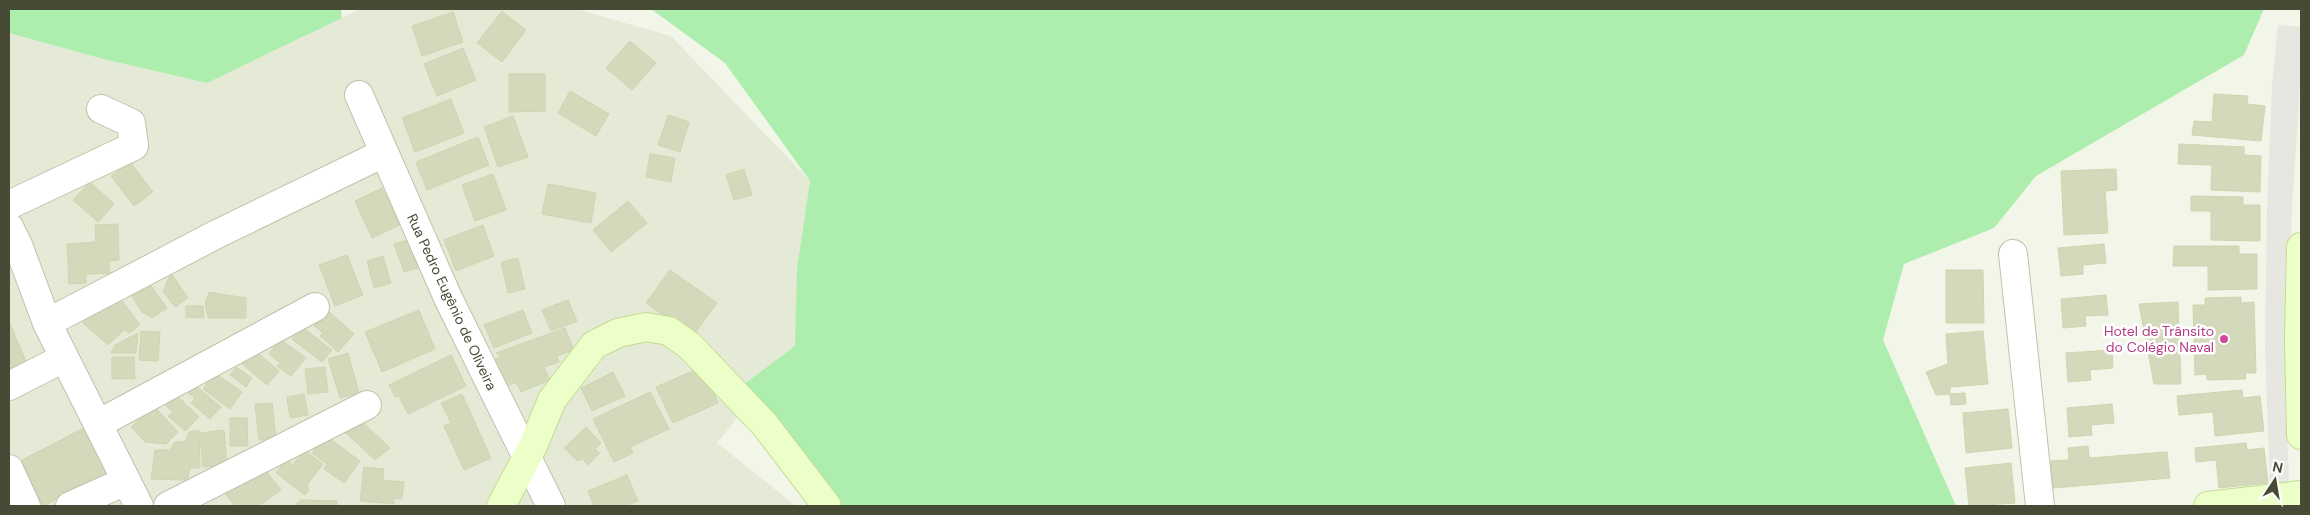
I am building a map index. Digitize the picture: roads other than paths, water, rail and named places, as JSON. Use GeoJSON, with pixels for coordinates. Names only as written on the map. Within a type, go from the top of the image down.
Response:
{"type":"FeatureCollection","features":[{"type":"Feature","properties":{"kind":"main road"},"geometry":{"type":"LineString","coordinates":[[2301,247],[2299,320],[2301,435]]}},
{"type":"Feature","properties":{"kind":"main road"},"geometry":{"type":"LineString","coordinates":[[501,506],[533,446],[552,400],[594,345],[618,333],[646,327],[669,331],[690,346],[765,425],[827,506]]}},
{"type":"Feature","properties":{"kind":"main road"},"geometry":{"type":"LineString","coordinates":[[2208,506],[2301,495]]}},
{"type":"Feature","properties":{"kind":"street","name":"Rua Pedro Eugênio de Oliveira"},"geometry":{"type":"LineString","coordinates":[[359,95],[448,298],[551,506]]}},
{"type":"Feature","properties":{"kind":"street"},"geometry":{"type":"LineString","coordinates":[[9,205],[134,146],[131,123],[101,109]]}},
{"type":"Feature","properties":{"kind":"street"},"geometry":{"type":"LineString","coordinates":[[47,323],[217,234],[384,153]]}},
{"type":"Feature","properties":{"kind":"street"},"geometry":{"type":"LineString","coordinates":[[12,241],[47,323],[139,506]]}},
{"type":"Feature","properties":{"kind":"street"},"geometry":{"type":"LineString","coordinates":[[2013,254],[2040,506]]}},
{"type":"Feature","properties":{"kind":"street"},"geometry":{"type":"LineString","coordinates":[[98,424],[315,307]]}},
{"type":"Feature","properties":{"kind":"street"},"geometry":{"type":"LineString","coordinates":[[9,386],[64,358]]}},
{"type":"Feature","properties":{"kind":"street"},"geometry":{"type":"LineString","coordinates":[[168,506],[366,405]]}},
{"type":"Feature","properties":{"kind":"street"},"geometry":{"type":"LineString","coordinates":[[9,469],[26,506]]}},
{"type":"Feature","properties":{"kind":"street"},"geometry":{"type":"LineString","coordinates":[[70,506],[126,481]]}},
{"type":"Feature","properties":{"kind":"place","name":"Hotel de Trânsito do Colégio Naval"},"geometry":{"type":"Point","coordinates":[2224,339]}}]}
